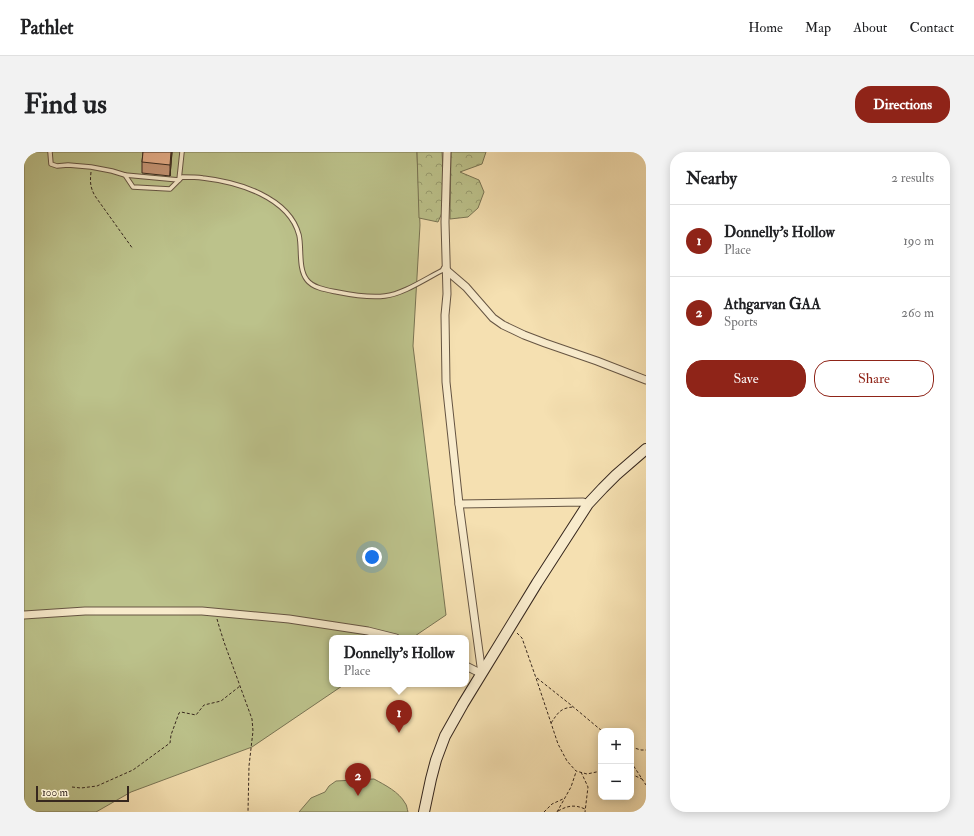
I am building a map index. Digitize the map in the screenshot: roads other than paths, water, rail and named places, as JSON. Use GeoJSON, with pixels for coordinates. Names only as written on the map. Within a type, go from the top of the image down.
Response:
{"type":"FeatureCollection","features":[{"type":"Feature","properties":{"kind":"main road"},"geometry":{"type":"LineString","coordinates":[[424,812],[434,766],[445,736],[537,583],[588,504],[616,475],[646,449]]}},
{"type":"Feature","properties":{"kind":"street"},"geometry":{"type":"LineString","coordinates":[[447,152],[445,222],[447,294],[445,315],[446,382],[458,504],[482,674]]}},
{"type":"Feature","properties":{"kind":"street"},"geometry":{"type":"LineString","coordinates":[[446,269],[466,287],[493,318],[503,325],[545,343],[646,380]]}},
{"type":"Feature","properties":{"kind":"street"},"geometry":{"type":"LineString","coordinates":[[458,504],[583,502],[588,504]]}},
{"type":"Feature","properties":{"kind":"street"},"geometry":{"type":"LineString","coordinates":[[24,615],[85,611],[202,611],[289,619],[382,635]]}},
{"type":"Feature","properties":{"kind":"street"},"geometry":{"type":"LineString","coordinates":[[469,668],[482,674]]}},
{"type":"Feature","properties":{"kind":"lane"},"geometry":{"type":"LineString","coordinates":[[50,152],[51,164],[57,166],[91,167],[106,169],[125,175],[179,180]]}},
{"type":"Feature","properties":{"kind":"lane"},"geometry":{"type":"LineString","coordinates":[[179,180],[182,152]]}},
{"type":"Feature","properties":{"kind":"lane"},"geometry":{"type":"LineString","coordinates":[[125,175],[133,187],[170,189],[182,178],[202,177],[230,182],[259,193],[278,204],[292,220],[299,235],[302,270],[306,280],[315,286],[328,291],[359,296],[385,296],[414,286],[446,269]]}},
{"type":"Feature","properties":{"kind":"place","name":"Donnelly's Hollow"},"geometry":{"type":"Point","coordinates":[399,733]}},
{"type":"Feature","properties":{"kind":"place","name":"Athgarvan GAA"},"geometry":{"type":"Point","coordinates":[358,796]}}]}
